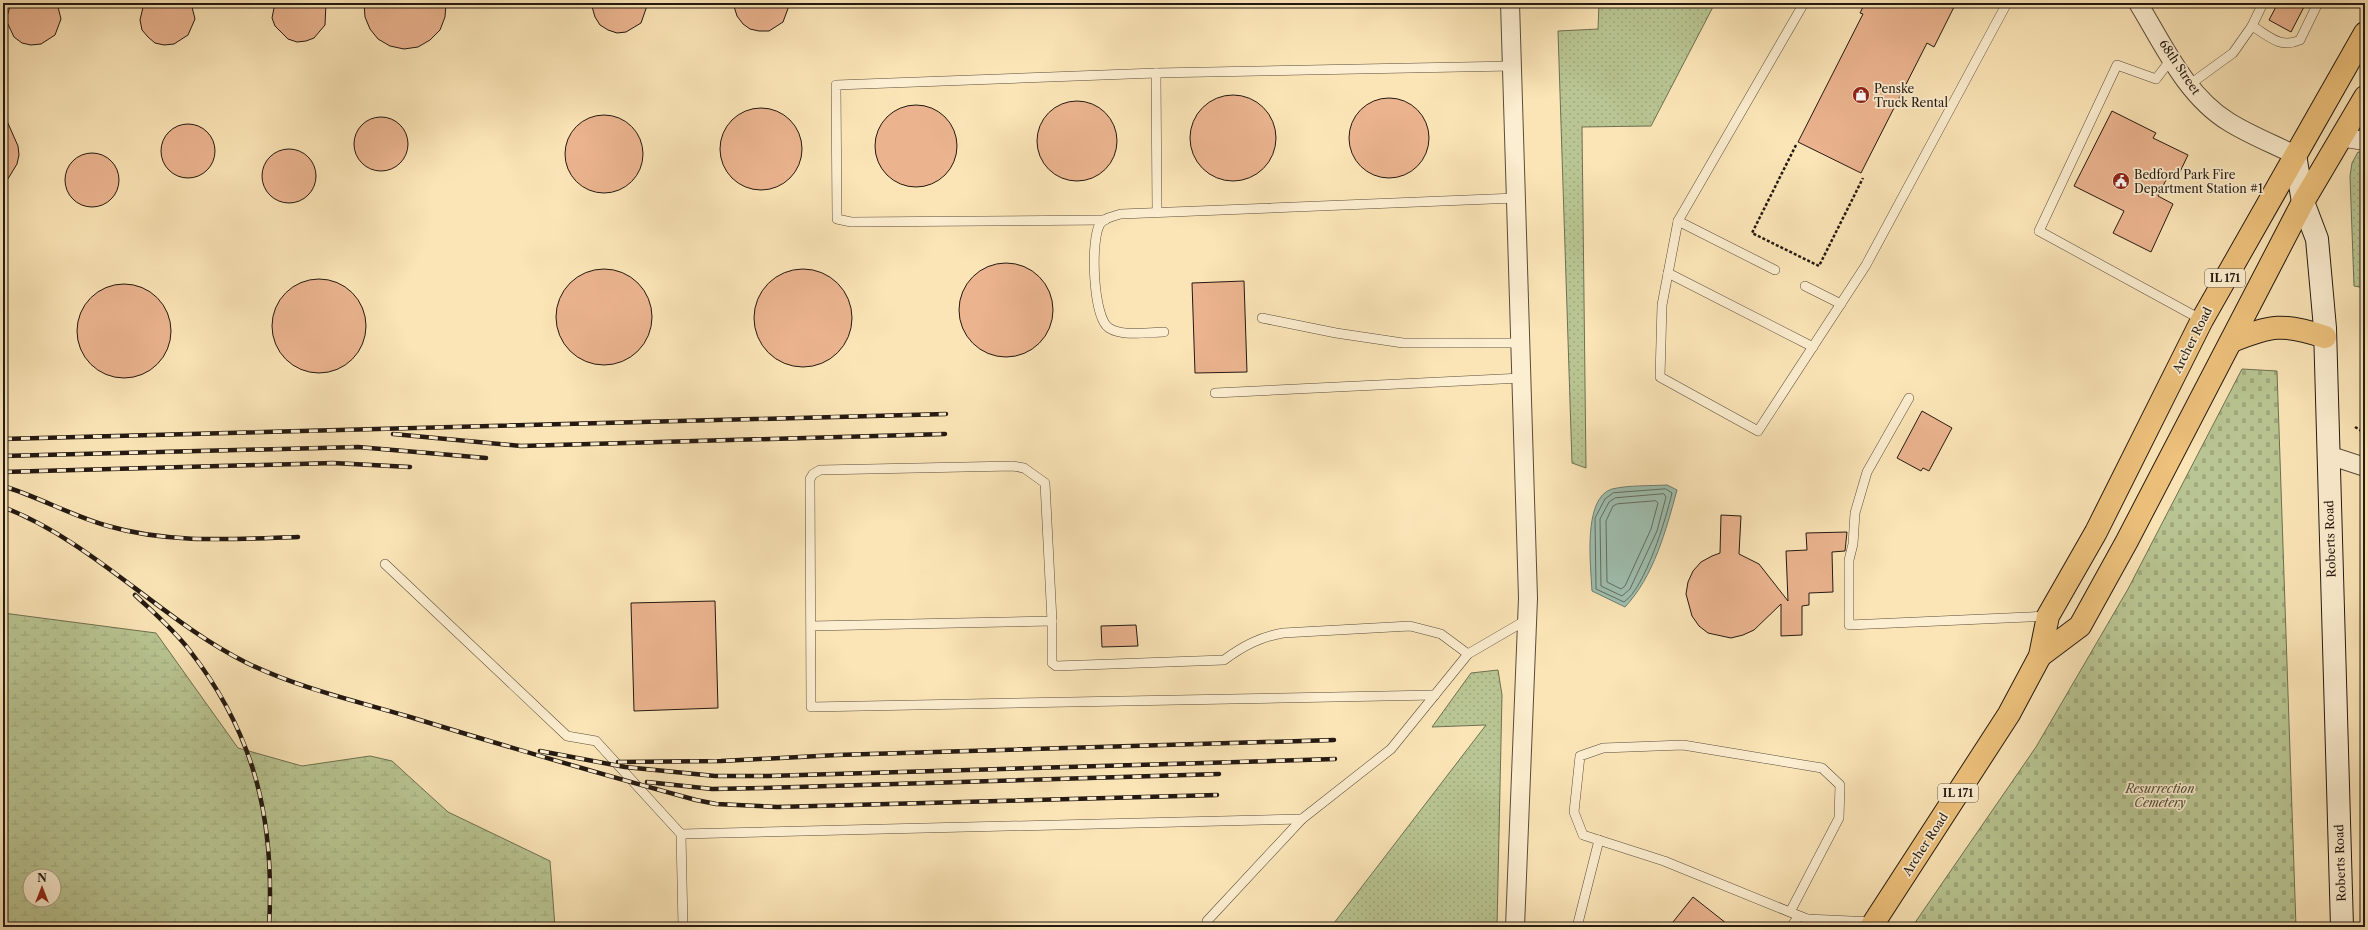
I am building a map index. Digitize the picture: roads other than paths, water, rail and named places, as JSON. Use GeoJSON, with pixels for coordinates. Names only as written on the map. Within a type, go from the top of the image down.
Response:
{"type":"FeatureCollection","features":[{"type":"Feature","properties":{"kind":"main road","name":"Archer Road"},"geometry":{"type":"LineString","coordinates":[[1872,924],[2009,714],[2040,656],[2048,616],[2128,468],[2202,320],[2365,34]]}},
{"type":"Feature","properties":{"kind":"main road","name":"Archer Road"},"geometry":{"type":"LineString","coordinates":[[2040,656],[2080,626],[2232,341],[2303,202],[2365,97]]}},
{"type":"Feature","properties":{"kind":"main road"},"geometry":{"type":"LineString","coordinates":[[2232,341],[2262,328],[2283,326],[2304,330],[2325,337]]}},
{"type":"Feature","properties":{"kind":"street"},"geometry":{"type":"LineString","coordinates":[[1510,3],[1528,619],[1516,927]]}},
{"type":"Feature","properties":{"kind":"street","name":"68th Street"},"geometry":{"type":"LineString","coordinates":[[2138,3],[2189,85],[2204,103],[2228,122],[2295,155]]}},
{"type":"Feature","properties":{"kind":"street"},"geometry":{"type":"LineString","coordinates":[[2340,137],[2365,140]]}},
{"type":"Feature","properties":{"kind":"street","name":"Roberts Road"},"geometry":{"type":"LineString","coordinates":[[2295,155],[2303,202],[2317,239],[2325,337],[2342,927]]}},
{"type":"Feature","properties":{"kind":"street"},"geometry":{"type":"LineString","coordinates":[[2328,455],[2365,467]]}},
{"type":"Feature","properties":{"kind":"lane"},"geometry":{"type":"LineString","coordinates":[[1804,3],[1678,221],[1662,305],[1660,376],[1758,431],[1866,266],[2007,3]]}},
{"type":"Feature","properties":{"kind":"lane"},"geometry":{"type":"LineString","coordinates":[[2189,85],[2234,53],[2252,26],[2263,3]]}},
{"type":"Feature","properties":{"kind":"lane"},"geometry":{"type":"LineString","coordinates":[[2252,26],[2281,44],[2290,45],[2300,40],[2318,3]]}},
{"type":"Feature","properties":{"kind":"lane"},"geometry":{"type":"LineString","coordinates":[[2172,58],[2156,79],[2117,64],[2039,231],[2202,320]]}},
{"type":"Feature","properties":{"kind":"lane"},"geometry":{"type":"LineString","coordinates":[[1105,220],[851,222],[837,219],[836,85],[1156,73],[1512,66]]}},
{"type":"Feature","properties":{"kind":"lane"},"geometry":{"type":"LineString","coordinates":[[1156,73],[1157,212]]}},
{"type":"Feature","properties":{"kind":"lane"},"geometry":{"type":"LineString","coordinates":[[1164,332],[1127,332],[1110,328],[1103,321],[1097,302],[1094,242],[1100,223],[1105,220],[1121,214],[1157,212],[1516,198]]}},
{"type":"Feature","properties":{"kind":"lane"},"geometry":{"type":"LineString","coordinates":[[1678,221],[1775,270]]}},
{"type":"Feature","properties":{"kind":"lane"},"geometry":{"type":"LineString","coordinates":[[1668,273],[1813,346]]}},
{"type":"Feature","properties":{"kind":"lane"},"geometry":{"type":"LineString","coordinates":[[1805,286],[1841,304]]}},
{"type":"Feature","properties":{"kind":"lane"},"geometry":{"type":"LineString","coordinates":[[1262,318],[1336,333],[1403,343],[1520,343]]}},
{"type":"Feature","properties":{"kind":"lane"},"geometry":{"type":"LineString","coordinates":[[1216,393],[1522,378]]}},
{"type":"Feature","properties":{"kind":"lane"},"geometry":{"type":"LineString","coordinates":[[1909,398],[1867,472],[1855,513],[1853,544],[1849,560],[1850,625],[2048,616]]}},
{"type":"Feature","properties":{"kind":"lane"},"geometry":{"type":"LineString","coordinates":[[1435,695],[811,707],[810,479],[813,474],[820,470],[1013,466],[1024,468],[1045,483],[1052,621],[1052,663],[1056,666],[1224,660],[1241,647],[1263,636],[1283,633],[1410,626],[1441,634],[1468,654]]}},
{"type":"Feature","properties":{"kind":"lane"},"geometry":{"type":"LineString","coordinates":[[386,564],[567,736],[596,741],[681,834],[683,927]]}},
{"type":"Feature","properties":{"kind":"lane"},"geometry":{"type":"LineString","coordinates":[[1208,927],[1208,921],[1302,818],[1391,749],[1468,654],[1528,619]]}},
{"type":"Feature","properties":{"kind":"lane"},"geometry":{"type":"LineString","coordinates":[[811,626],[1052,621]]}},
{"type":"Feature","properties":{"kind":"lane"},"geometry":{"type":"LineString","coordinates":[[1790,912],[1839,818],[1840,785],[1822,768],[1683,745],[1603,748],[1580,756],[1574,812],[1583,835],[1664,861],[1790,912],[1805,921]]}},
{"type":"Feature","properties":{"kind":"lane"},"geometry":{"type":"LineString","coordinates":[[681,834],[1302,818]]}},
{"type":"Feature","properties":{"kind":"lane"},"geometry":{"type":"LineString","coordinates":[[1577,927],[1599,840]]}},
{"type":"Feature","properties":{"kind":"lane"},"geometry":{"type":"LineString","coordinates":[[1791,927],[1805,921],[1872,924]]}},
{"type":"Feature","properties":{"kind":"water"},"geometry":{"type":"Polygon","coordinates":[[[1667,485],[1677,490],[1668,521],[1658,552],[1644,581],[1635,595],[1625,607],[1592,591],[1590,535],[1592,519],[1596,506],[1602,495],[1612,489],[1632,486],[1667,485]]]}},
{"type":"Feature","properties":{"kind":"railway"},"geometry":{"type":"LineString","coordinates":[[3,439],[946,414]]}},
{"type":"Feature","properties":{"kind":"railway"},"geometry":{"type":"LineString","coordinates":[[393,434],[521,446],[945,434]]}},
{"type":"Feature","properties":{"kind":"railway"},"geometry":{"type":"LineString","coordinates":[[3,456],[358,447],[486,458]]}},
{"type":"Feature","properties":{"kind":"railway"},"geometry":{"type":"LineString","coordinates":[[3,472],[333,463],[410,467]]}},
{"type":"Feature","properties":{"kind":"railway"},"geometry":{"type":"LineString","coordinates":[[3,486],[30,495],[95,522],[131,532],[155,536],[202,539],[298,537]]}},
{"type":"Feature","properties":{"kind":"railway"},"geometry":{"type":"LineString","coordinates":[[3,507],[36,522],[67,540],[98,560],[185,625],[247,663],[266,672],[327,693],[553,760],[696,800],[716,804],[777,807],[1217,795]]}},
{"type":"Feature","properties":{"kind":"railway"},"geometry":{"type":"LineString","coordinates":[[135,595],[171,629],[190,651],[213,683],[231,715],[246,748],[264,816],[270,888],[269,927]]}},
{"type":"Feature","properties":{"kind":"railway"},"geometry":{"type":"LineString","coordinates":[[618,762],[721,761],[837,755],[1334,740]]}},
{"type":"Feature","properties":{"kind":"railway"},"geometry":{"type":"LineString","coordinates":[[540,751],[625,767],[715,776],[768,776],[1335,759]]}},
{"type":"Feature","properties":{"kind":"railway"},"geometry":{"type":"LineString","coordinates":[[647,782],[712,789],[1219,774]]}},
{"type":"Feature","properties":{"kind":"place","name":"Penske Truck Rental"},"geometry":{"type":"Point","coordinates":[1861,95]}},
{"type":"Feature","properties":{"kind":"place","name":"Bedford Park Fire Department Station #1"},"geometry":{"type":"Point","coordinates":[2121,181]}},
{"type":"Feature","properties":{"kind":"park label","name":"Resurrection Cemetery"},"geometry":{"type":"Point","coordinates":[2160,795]}}]}
